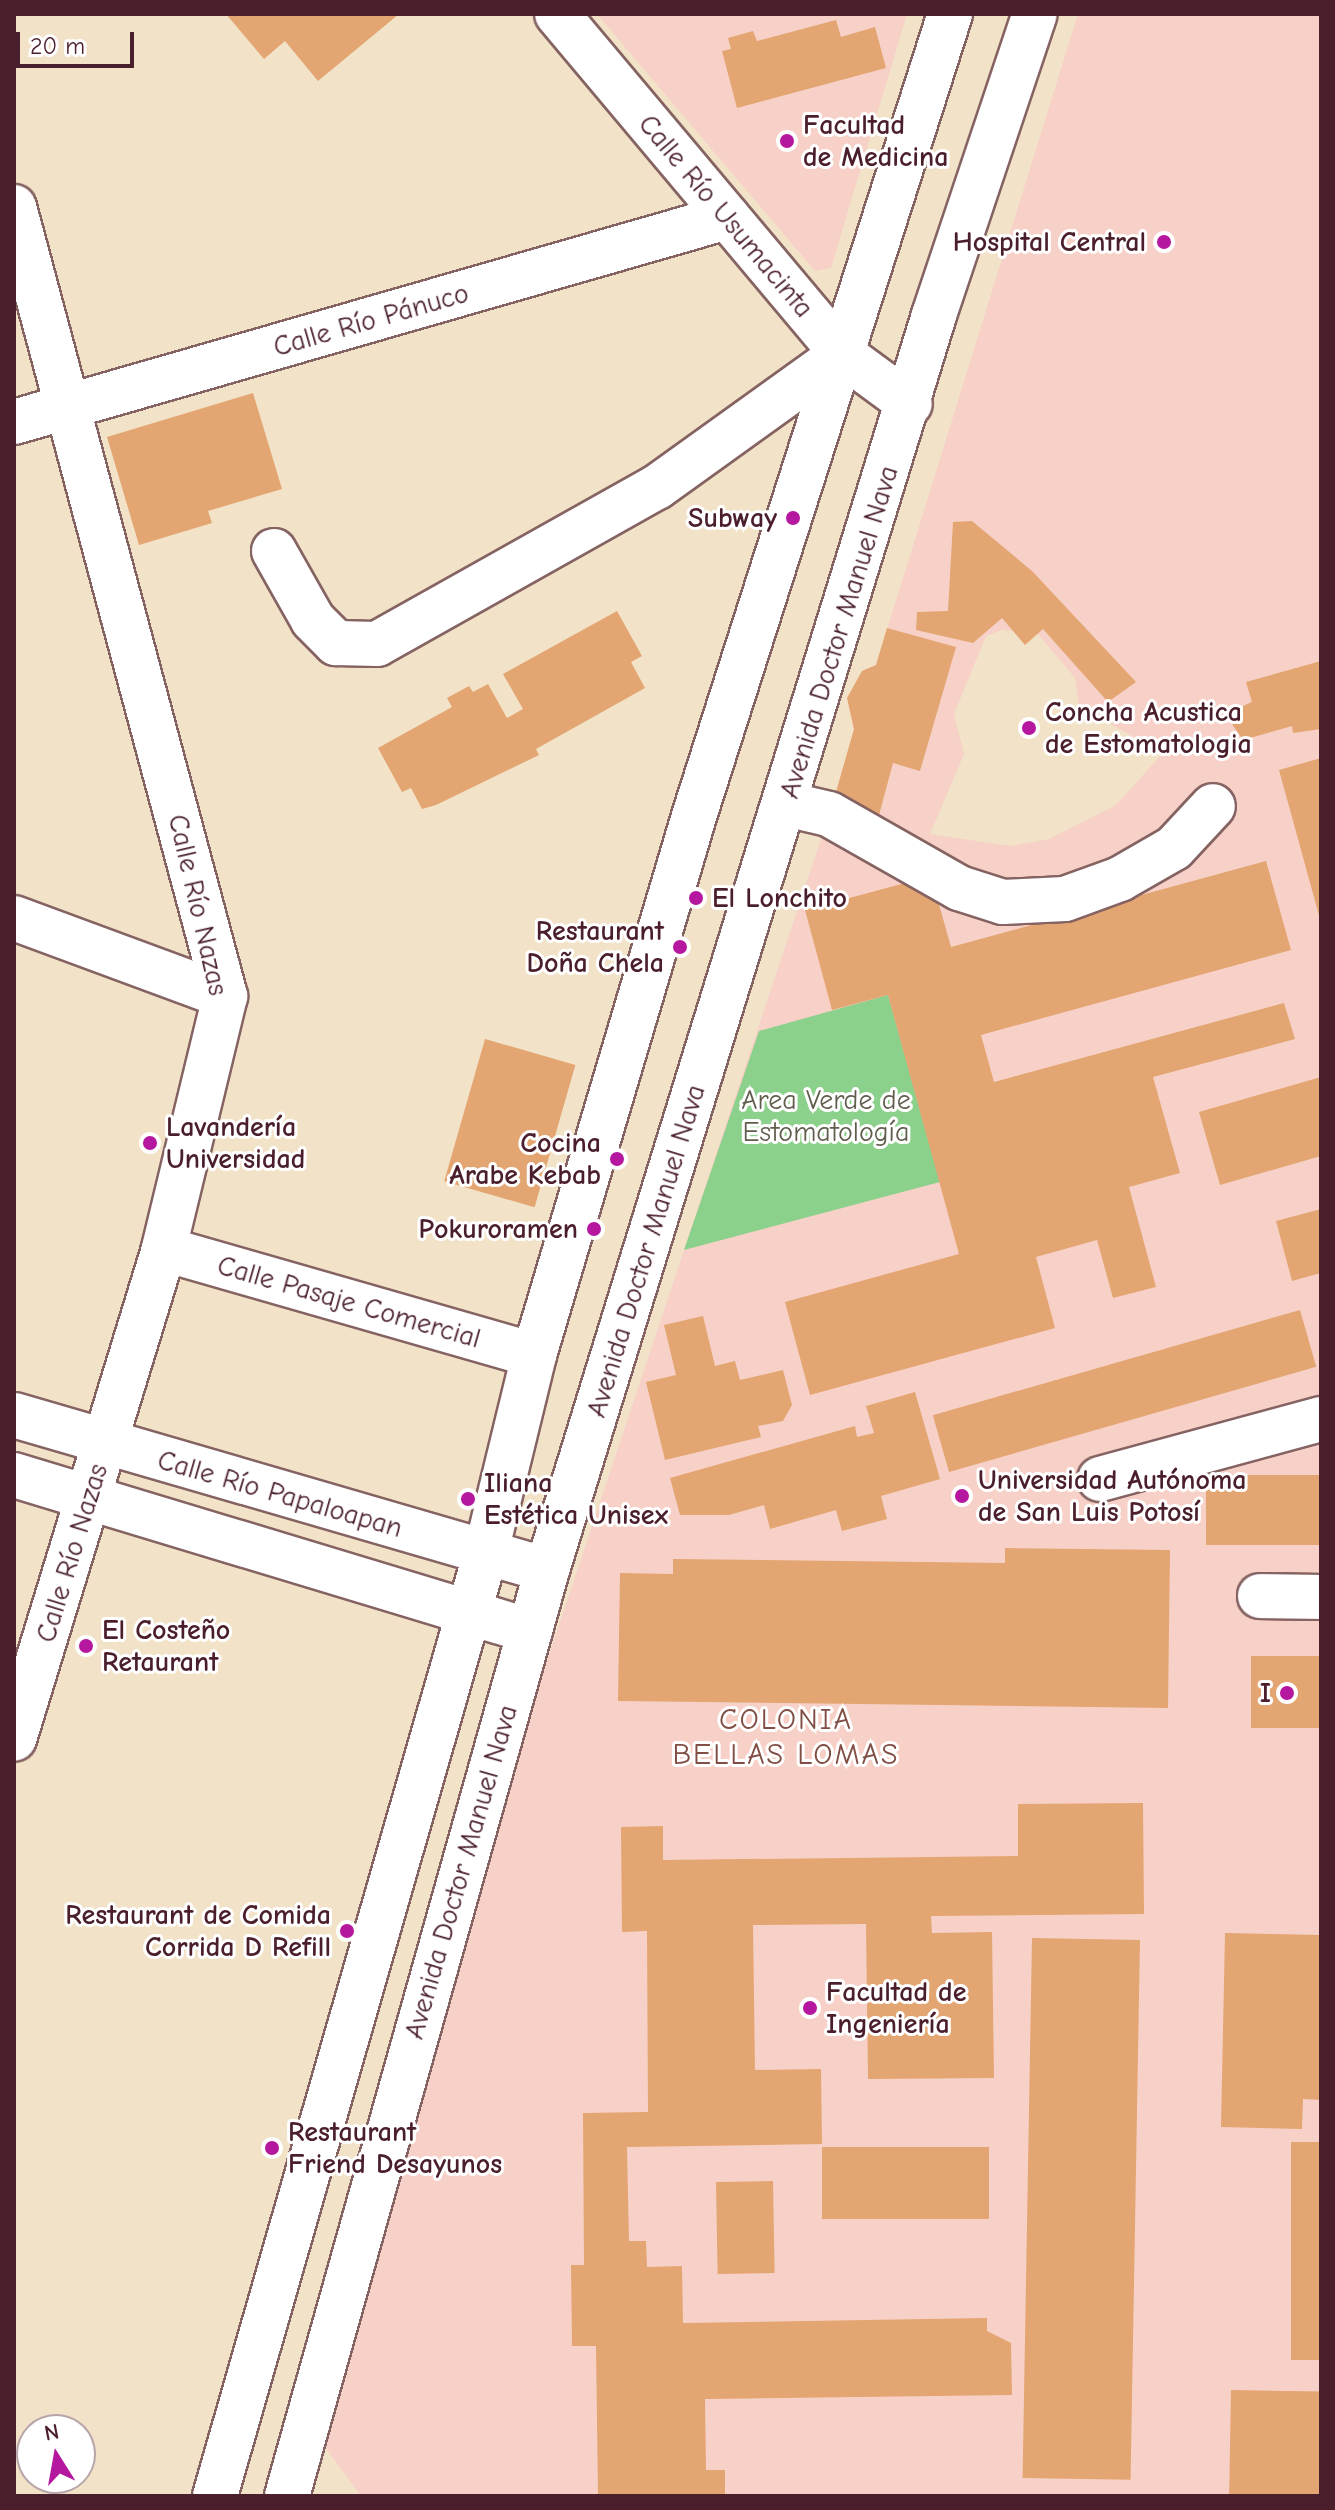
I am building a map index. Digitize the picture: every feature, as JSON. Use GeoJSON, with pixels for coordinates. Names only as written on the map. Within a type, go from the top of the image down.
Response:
{"type":"FeatureCollection","features":[{"type":"Feature","properties":{"kind":"main road","name":"Calle Río Usumacinta"},"geometry":{"type":"LineString","coordinates":[[557,14],[842,354],[910,404]]}},
{"type":"Feature","properties":{"kind":"main road"},"geometry":{"type":"LineString","coordinates":[[215,2496],[486,1552],[534,1355],[842,354],[950,14]]}},
{"type":"Feature","properties":{"kind":"main road","name":"Avenida Doctor Manuel Nava"},"geometry":{"type":"LineString","coordinates":[[293,2487],[547,1570],[910,404],[1035,14]]}},
{"type":"Feature","properties":{"kind":"main road","name":"Calle Río Nazas"},"geometry":{"type":"LineString","coordinates":[[14,207],[225,996],[164,1249],[14,1739]]}},
{"type":"Feature","properties":{"kind":"main road","name":"Calle Río Pánuco"},"geometry":{"type":"LineString","coordinates":[[14,422],[727,217]]}},
{"type":"Feature","properties":{"kind":"main road"},"geometry":{"type":"LineString","coordinates":[[274,551],[313,620],[336,643],[377,644],[657,487],[842,354]]}},
{"type":"Feature","properties":{"kind":"main road"},"geometry":{"type":"LineString","coordinates":[[786,804],[829,814],[959,888],[1003,902],[1065,899],[1120,879],[1174,848],[1213,806]]}},
{"type":"Feature","properties":{"kind":"main road"},"geometry":{"type":"LineString","coordinates":[[14,918],[225,996]]}},
{"type":"Feature","properties":{"kind":"main road","name":"Calle Pasaje Comercial"},"geometry":{"type":"LineString","coordinates":[[164,1249],[534,1355]]}},
{"type":"Feature","properties":{"kind":"main road","name":"Calle Río Papaloapan"},"geometry":{"type":"LineString","coordinates":[[14,1415],[547,1570]]}},
{"type":"Feature","properties":{"kind":"main road"},"geometry":{"type":"LineString","coordinates":[[1100,1479],[1321,1419]]}},
{"type":"Feature","properties":{"kind":"main road","name":"Calle Río Papaloapan"},"geometry":{"type":"LineString","coordinates":[[14,1475],[530,1631]]}},
{"type":"Feature","properties":{"kind":"main road"},"geometry":{"type":"LineString","coordinates":[[1260,1596],[1321,1597]]}},
{"type":"Feature","properties":{"kind":"shaded area","name":"Facultad de Medicina"},"geometry":{"type":"Polygon","coordinates":[[[597,14],[907,14],[831,268],[815,271],[597,14]]]}},
{"type":"Feature","properties":{"kind":"shaded area","name":"Universidad Autónoma de San Luis Potosí"},"geometry":{"type":"Polygon","coordinates":[[[1078,14],[1321,14],[1321,2496],[361,2496],[319,2439],[520,1742],[832,806],[854,730],[847,698],[862,671],[876,665],[1078,14]],[[1002,630],[986,636],[954,714],[964,754],[930,834],[1010,846],[1049,839],[1116,805],[1162,754],[1079,705],[1075,678],[1038,634],[1002,630]]]}},
{"type":"Feature","properties":{"kind":"green space","name":"Area Verde de Estomatología"},"geometry":{"type":"Polygon","coordinates":[[[888,995],[940,1182],[684,1250],[759,1031],[888,995]]]}},
{"type":"Feature","properties":{"kind":"building"},"geometry":{"type":"Polygon","coordinates":[[[226,14],[399,14],[318,81],[285,41],[264,59],[226,14]]]}},
{"type":"Feature","properties":{"kind":"building"},"geometry":{"type":"Polygon","coordinates":[[[836,20],[841,37],[875,27],[886,68],[737,108],[722,51],[731,49],[728,38],[753,31],[757,41],[836,20]]]}},
{"type":"Feature","properties":{"kind":"building"},"geometry":{"type":"Polygon","coordinates":[[[253,393],[282,489],[208,511],[212,523],[139,545],[107,437],[253,393]]]}},
{"type":"Feature","properties":{"kind":"building"},"geometry":{"type":"Polygon","coordinates":[[[972,521],[1032,571],[1136,682],[1108,702],[1043,629],[1025,645],[1002,618],[973,643],[916,630],[917,612],[948,611],[953,522],[972,521]]]}},
{"type":"Feature","properties":{"kind":"building"},"geometry":{"type":"Polygon","coordinates":[[[617,611],[642,656],[631,662],[645,688],[536,749],[539,755],[436,805],[422,809],[411,788],[402,792],[378,748],[452,707],[447,698],[469,686],[473,692],[488,684],[507,718],[523,709],[503,674],[617,611]]]}},
{"type":"Feature","properties":{"kind":"building"},"geometry":{"type":"Polygon","coordinates":[[[887,628],[956,647],[920,771],[893,763],[878,819],[832,806],[854,729],[847,698],[862,671],[876,665],[887,628]]]}},
{"type":"Feature","properties":{"kind":"building"},"geometry":{"type":"Polygon","coordinates":[[[1321,661],[1321,729],[1293,733],[1292,726],[1243,740],[1225,714],[1252,702],[1246,682],[1321,661]]]}},
{"type":"Feature","properties":{"kind":"building"},"geometry":{"type":"Polygon","coordinates":[[[1321,758],[1321,919],[1320,919],[1279,770],[1321,758]]]}},
{"type":"Feature","properties":{"kind":"building"},"geometry":{"type":"Polygon","coordinates":[[[1266,861],[1291,950],[981,1035],[994,1082],[1284,1003],[1295,1039],[1153,1077],[1180,1173],[1129,1187],[1156,1287],[1113,1298],[1097,1240],[1036,1257],[1055,1328],[810,1395],[785,1302],[959,1254],[888,995],[832,1010],[805,910],[931,876],[951,947],[1266,861]]]}},
{"type":"Feature","properties":{"kind":"building"},"geometry":{"type":"Polygon","coordinates":[[[485,1039],[575,1065],[535,1207],[444,1181],[485,1039]]]}},
{"type":"Feature","properties":{"kind":"building"},"geometry":{"type":"Polygon","coordinates":[[[1321,1077],[1321,1156],[1220,1185],[1199,1112],[1321,1077]]]}},
{"type":"Feature","properties":{"kind":"building"},"geometry":{"type":"Polygon","coordinates":[[[1321,1209],[1321,1273],[1292,1281],[1276,1221],[1321,1209]]]}},
{"type":"Feature","properties":{"kind":"building"},"geometry":{"type":"Polygon","coordinates":[[[1300,1310],[1316,1367],[949,1472],[933,1415],[1300,1310]]]}},
{"type":"Feature","properties":{"kind":"building"},"geometry":{"type":"Polygon","coordinates":[[[703,1316],[715,1366],[735,1361],[740,1380],[783,1370],[792,1405],[783,1421],[758,1426],[761,1437],[665,1460],[646,1382],[676,1375],[664,1325],[703,1316]]]}},
{"type":"Feature","properties":{"kind":"building"},"geometry":{"type":"Polygon","coordinates":[[[915,1392],[940,1479],[881,1496],[887,1519],[842,1531],[836,1510],[770,1529],[764,1505],[729,1515],[680,1515],[670,1478],[855,1426],[857,1437],[874,1433],[866,1406],[915,1392]]]}},
{"type":"Feature","properties":{"kind":"building"},"geometry":{"type":"Polygon","coordinates":[[[1206,1475],[1321,1475],[1321,1545],[1206,1545],[1206,1475]]]}},
{"type":"Feature","properties":{"kind":"building"},"geometry":{"type":"Polygon","coordinates":[[[1005,1548],[1170,1550],[1168,1708],[618,1701],[620,1573],[673,1574],[673,1559],[1005,1563],[1005,1548]]]}},
{"type":"Feature","properties":{"kind":"building","name":"I"},"geometry":{"type":"Polygon","coordinates":[[[1251,1656],[1321,1656],[1321,1728],[1251,1728],[1251,1656]]]}},
{"type":"Feature","properties":{"kind":"building"},"geometry":{"type":"Polygon","coordinates":[[[1143,1803],[1144,1914],[931,1916],[932,1933],[992,1932],[994,2078],[868,2079],[866,1924],[753,1925],[755,2070],[821,2069],[822,2144],[627,2147],[629,2241],[646,2241],[647,2267],[682,2266],[683,2323],[987,2318],[987,2331],[1011,2343],[1012,2395],[705,2399],[706,2470],[725,2470],[725,2496],[598,2496],[596,2346],[572,2346],[571,2265],[584,2265],[583,2113],[648,2112],[647,1931],[622,1932],[621,1827],[663,1826],[663,1860],[1018,1856],[1018,1804],[1143,1803]]]}},
{"type":"Feature","properties":{"kind":"building"},"geometry":{"type":"Polygon","coordinates":[[[1225,1933],[1321,1935],[1321,2100],[1303,2099],[1302,2129],[1221,2127],[1225,1933]]]}},
{"type":"Feature","properties":{"kind":"building"},"geometry":{"type":"Polygon","coordinates":[[[1032,1938],[1140,1940],[1131,2480],[1023,2478],[1032,1938]]]}},
{"type":"Feature","properties":{"kind":"building"},"geometry":{"type":"Polygon","coordinates":[[[1291,2142],[1321,2142],[1321,2360],[1291,2360],[1291,2142]]]}},
{"type":"Feature","properties":{"kind":"building"},"geometry":{"type":"Polygon","coordinates":[[[822,2147],[989,2147],[989,2219],[822,2219],[822,2147]]]}},
{"type":"Feature","properties":{"kind":"building"},"geometry":{"type":"Polygon","coordinates":[[[773,2181],[775,2273],[718,2274],[716,2182],[773,2181]]]}},
{"type":"Feature","properties":{"kind":"building"},"geometry":{"type":"Polygon","coordinates":[[[1231,2390],[1321,2392],[1319,2496],[1229,2496],[1231,2390]]]}},
{"type":"Feature","properties":{"kind":"place","name":"Facultad de Medicina"},"geometry":{"type":"Point","coordinates":[787,141]}},
{"type":"Feature","properties":{"kind":"place","name":"Hospital Central"},"geometry":{"type":"Point","coordinates":[1164,242]}},
{"type":"Feature","properties":{"kind":"place","name":"Subway"},"geometry":{"type":"Point","coordinates":[793,518]}},
{"type":"Feature","properties":{"kind":"place","name":"Concha Acustica de Estomatologia"},"geometry":{"type":"Point","coordinates":[1029,728]}},
{"type":"Feature","properties":{"kind":"place","name":"El Lonchito"},"geometry":{"type":"Point","coordinates":[696,898]}},
{"type":"Feature","properties":{"kind":"place","name":"Restaurant Doña Chela"},"geometry":{"type":"Point","coordinates":[680,947]}},
{"type":"Feature","properties":{"kind":"place","name":"Lavandería Universidad"},"geometry":{"type":"Point","coordinates":[150,1143]}},
{"type":"Feature","properties":{"kind":"place","name":"Cocina Arabe Kebab"},"geometry":{"type":"Point","coordinates":[617,1159]}},
{"type":"Feature","properties":{"kind":"place","name":"Pokuroramen"},"geometry":{"type":"Point","coordinates":[594,1229]}},
{"type":"Feature","properties":{"kind":"place","name":"Universidad Autónoma de San Luis Potosí"},"geometry":{"type":"Point","coordinates":[962,1496]}},
{"type":"Feature","properties":{"kind":"place","name":"Iliana Estética Unisex"},"geometry":{"type":"Point","coordinates":[468,1499]}},
{"type":"Feature","properties":{"kind":"place","name":"El Costeño Retaurant"},"geometry":{"type":"Point","coordinates":[86,1646]}},
{"type":"Feature","properties":{"kind":"place","name":"I"},"geometry":{"type":"Point","coordinates":[1287,1693]}},
{"type":"Feature","properties":{"kind":"place","name":"Restaurant de Comida Corrida D Refill"},"geometry":{"type":"Point","coordinates":[347,1931]}},
{"type":"Feature","properties":{"kind":"place","name":"Facultad de Ingeniería"},"geometry":{"type":"Point","coordinates":[810,2008]}},
{"type":"Feature","properties":{"kind":"place","name":"Restaurant Friend Desayunos"},"geometry":{"type":"Point","coordinates":[272,2148]}},
{"type":"Feature","properties":{"kind":"district","name":"COLONIA BELLAS LOMAS"},"geometry":{"type":"Point","coordinates":[786,1737]}}]}
